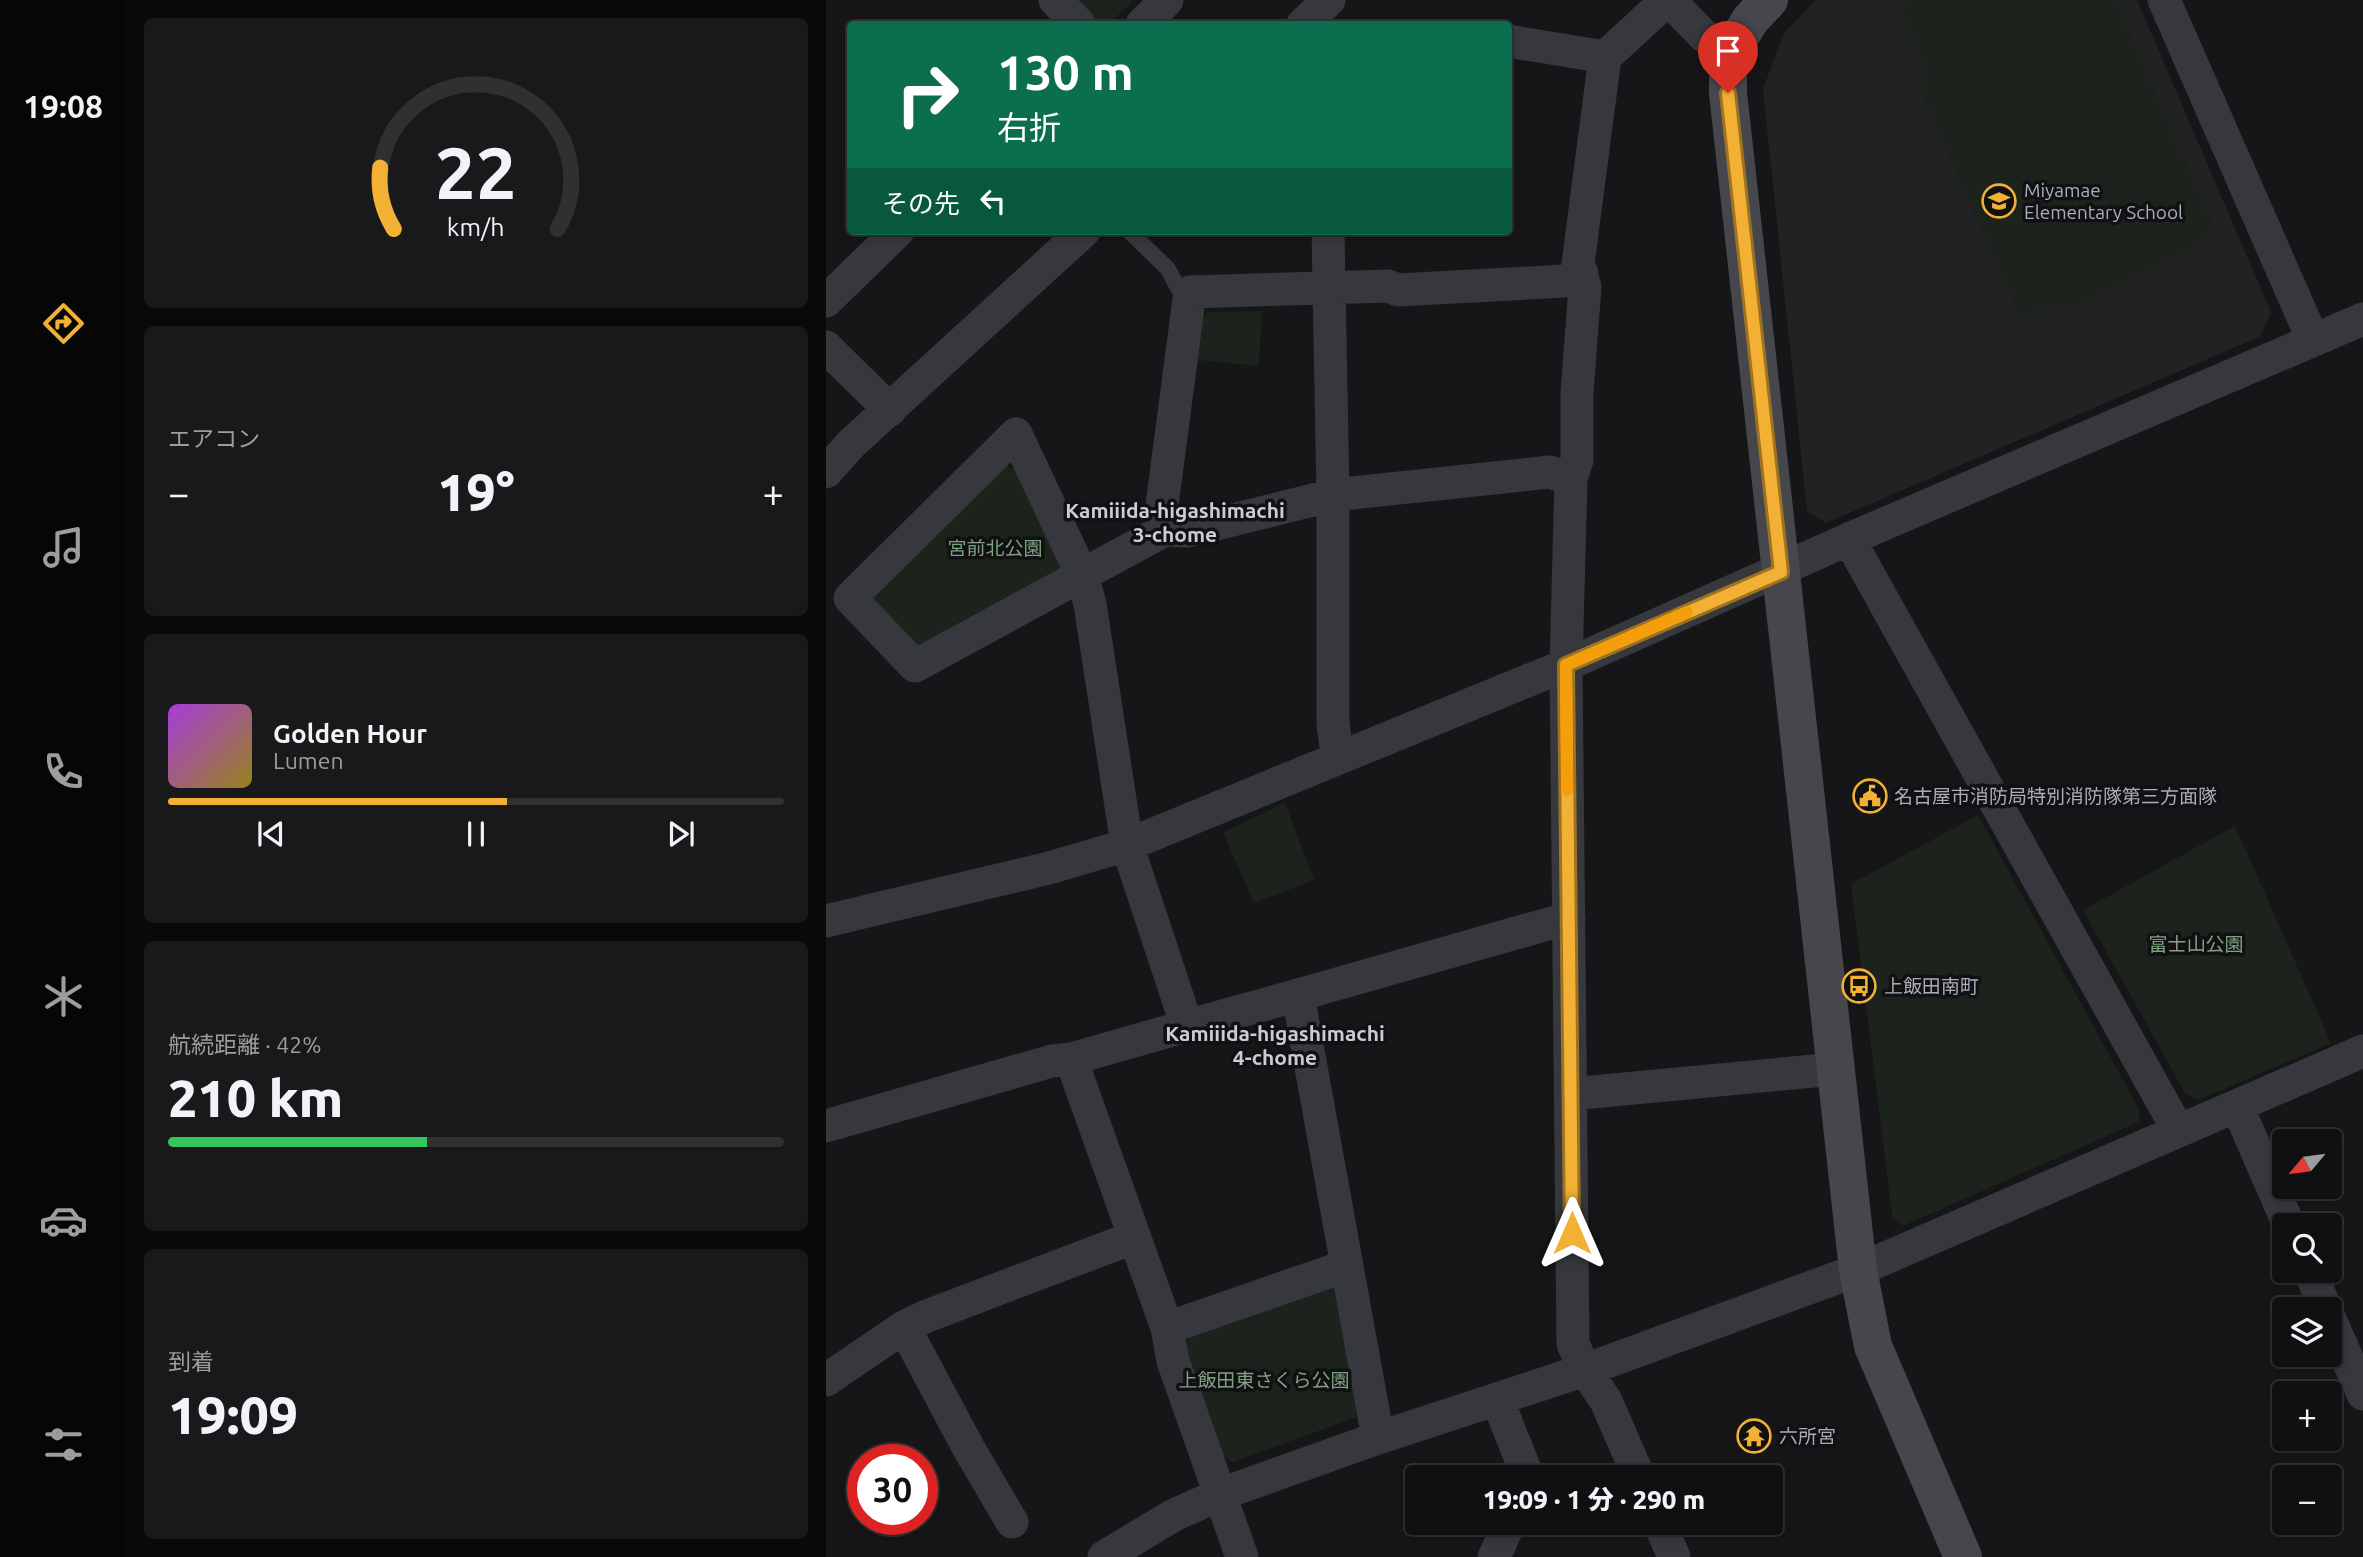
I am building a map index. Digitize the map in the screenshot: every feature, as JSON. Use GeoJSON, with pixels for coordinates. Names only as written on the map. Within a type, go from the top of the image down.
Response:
{"type":"FeatureCollection","features":[{"type":"Feature","properties":{"kind":"street"},"geometry":{"type":"LineString","coordinates":[[1055,0],[1076,21]]}},
{"type":"Feature","properties":{"kind":"street"},"geometry":{"type":"LineString","coordinates":[[1145,21],[1167,0]]}},
{"type":"Feature","properties":{"kind":"street"},"geometry":{"type":"LineString","coordinates":[[1306,21],[1329,0]]}},
{"type":"Feature","properties":{"kind":"street"},"geometry":{"type":"LineString","coordinates":[[1634,1465],[1606,1401],[1585,1370],[1573,1345],[1566,665],[1571,478],[1577,460],[1577,392],[1585,287],[1578,264],[1605,57],[1668,0],[1703,35],[1728,55]]}},
{"type":"Feature","properties":{"kind":"street"},"geometry":{"type":"LineString","coordinates":[[1769,0],[1751,19],[1728,55],[1728,93],[1858,1270],[1873,1346],[1964,1557]]}},
{"type":"Feature","properties":{"kind":"street"},"geometry":{"type":"LineString","coordinates":[[2164,0],[2313,340]]}},
{"type":"Feature","properties":{"kind":"street"},"geometry":{"type":"LineString","coordinates":[[1512,42],[1605,57]]}},
{"type":"Feature","properties":{"kind":"street"},"geometry":{"type":"LineString","coordinates":[[826,301],[894,235]]}},
{"type":"Feature","properties":{"kind":"street"},"geometry":{"type":"LineString","coordinates":[[826,472],[1080,235]]}},
{"type":"Feature","properties":{"kind":"street"},"geometry":{"type":"LineString","coordinates":[[1328,235],[1334,495],[1334,723],[1337,757]]}},
{"type":"Feature","properties":{"kind":"street"},"geometry":{"type":"LineString","coordinates":[[1165,530],[1162,505],[1190,292],[1328,286],[1388,286],[1398,290],[1565,281],[1582,273]]}},
{"type":"Feature","properties":{"kind":"street"},"geometry":{"type":"LineString","coordinates":[[826,922],[1049,868],[1127,845],[1566,665],[1781,572],[1849,539],[2363,319]]}},
{"type":"Feature","properties":{"kind":"street"},"geometry":{"type":"LineString","coordinates":[[826,347],[890,410]]}},
{"type":"Feature","properties":{"kind":"street"},"geometry":{"type":"LineString","coordinates":[[1187,1026],[1127,845],[1090,604],[1082,575],[1016,434],[850,598],[915,666],[1082,575],[1165,530],[1188,531],[1334,495],[1550,472],[1571,478]]}},
{"type":"Feature","properties":{"kind":"street"},"geometry":{"type":"LineString","coordinates":[[1849,539],[2178,1130]]}},
{"type":"Feature","properties":{"kind":"street"},"geometry":{"type":"LineString","coordinates":[[826,1126],[1569,918]]}},
{"type":"Feature","properties":{"kind":"street"},"geometry":{"type":"LineString","coordinates":[[1298,995],[1378,1438]]}},
{"type":"Feature","properties":{"kind":"street"},"geometry":{"type":"LineString","coordinates":[[1104,1557],[1174,1516],[1221,1494],[1378,1438],[1585,1370],[1858,1270],[2363,1051]]}},
{"type":"Feature","properties":{"kind":"street"},"geometry":{"type":"LineString","coordinates":[[1071,1059],[1167,1328],[1173,1361],[1242,1557]]}},
{"type":"Feature","properties":{"kind":"street"},"geometry":{"type":"LineString","coordinates":[[1571,1094],[1835,1069]]}},
{"type":"Feature","properties":{"kind":"street"},"geometry":{"type":"LineString","coordinates":[[2237,1106],[2284,1213]]}},
{"type":"Feature","properties":{"kind":"street"},"geometry":{"type":"LineString","coordinates":[[826,1380],[904,1327],[1135,1237]]}},
{"type":"Feature","properties":{"kind":"street"},"geometry":{"type":"LineString","coordinates":[[1167,1328],[1346,1266]]}},
{"type":"Feature","properties":{"kind":"street"},"geometry":{"type":"LineString","coordinates":[[904,1327],[969,1449],[1012,1522]]}},
{"type":"Feature","properties":{"kind":"street"},"geometry":{"type":"LineString","coordinates":[[2342,1346],[2363,1394]]}},
{"type":"Feature","properties":{"kind":"street"},"geometry":{"type":"LineString","coordinates":[[1497,1399],[1523,1465]]}},
{"type":"Feature","properties":{"kind":"street"},"geometry":{"type":"LineString","coordinates":[[1494,1557],[1504,1535]]}},
{"type":"Feature","properties":{"kind":"street"},"geometry":{"type":"LineString","coordinates":[[1665,1535],[1674,1557]]}},
{"type":"Feature","properties":{"kind":"lane"},"geometry":{"type":"LineString","coordinates":[[1133,235],[1168,270],[1178,288],[1190,292]]}},
{"type":"Feature","properties":{"kind":"shaded area","name":"Miyamae Elementary School"},"geometry":{"type":"Polygon","coordinates":[[[1816,0],[2137,0],[2271,312],[2261,336],[1826,523],[1807,511],[1763,89],[1784,33],[1816,0]]]}},
{"type":"Feature","properties":{"kind":"green space"},"geometry":{"type":"Polygon","coordinates":[[[1067,0],[1134,0],[1112,21],[1087,21],[1067,0]]]}},
{"type":"Feature","properties":{"kind":"green space"},"geometry":{"type":"Polygon","coordinates":[[[1907,0],[2116,0],[2216,230],[2181,255],[2069,309],[2064,304],[2019,316],[1918,86],[1927,72],[1901,13],[1907,0]]]}},
{"type":"Feature","properties":{"kind":"green space"},"geometry":{"type":"Polygon","coordinates":[[[1262,311],[1259,366],[1197,360],[1201,322],[1208,312],[1262,311]]]}},
{"type":"Feature","properties":{"kind":"green space","name":"宮前北公園"},"geometry":{"type":"Polygon","coordinates":[[[1000,466],[1021,469],[1066,560],[1061,576],[916,652],[871,606],[870,590],[1000,466]]]}},
{"type":"Feature","properties":{"kind":"green space"},"geometry":{"type":"Polygon","coordinates":[[[1285,803],[1314,880],[1254,903],[1223,832],[1285,803]]]}},
{"type":"Feature","properties":{"kind":"green space"},"geometry":{"type":"Polygon","coordinates":[[[1978,815],[2140,1111],[2138,1122],[1903,1226],[1892,1215],[1851,884],[1978,815]]]}},
{"type":"Feature","properties":{"kind":"green space","name":"富士山公園"},"geometry":{"type":"Polygon","coordinates":[[[2235,826],[2331,1043],[2198,1100],[2185,1093],[2083,910],[2235,826]]]}},
{"type":"Feature","properties":{"kind":"green space","name":"上飯田東さくら公園"},"geometry":{"type":"Polygon","coordinates":[[[1328,1286],[1338,1291],[1357,1417],[1233,1462],[1216,1453],[1182,1360],[1190,1335],[1328,1286]]]}},
{"type":"Feature","properties":{"kind":"slow traffic"},"geometry":{"type":"LineString","coordinates":[[1567,790],[1566,665],[1687,612]]}},
{"type":"Feature","properties":{"kind":"place","name":"Miyamae Elementary School"},"geometry":{"type":"Point","coordinates":[1999,201]}},
{"type":"Feature","properties":{"kind":"place","name":"名古屋市消防局特別消防隊第三方面隊"},"geometry":{"type":"Point","coordinates":[1870,796]}},
{"type":"Feature","properties":{"kind":"place","name":"上飯田南町"},"geometry":{"type":"Point","coordinates":[1859,986]}},
{"type":"Feature","properties":{"kind":"place","name":"六所宮"},"geometry":{"type":"Point","coordinates":[1754,1436]}},
{"type":"Feature","properties":{"kind":"district","name":"Kamiiida-higashimachi 3-chome"},"geometry":{"type":"Point","coordinates":[1175,523]}},
{"type":"Feature","properties":{"kind":"district","name":"Kamiiida-higashimachi 4-chome"},"geometry":{"type":"Point","coordinates":[1275,1046]}},
{"type":"Feature","properties":{"kind":"route"},"geometry":{"type":"LineString","coordinates":[[1572,1233],[1566,665],[1781,572],[1728,93]]}}]}
